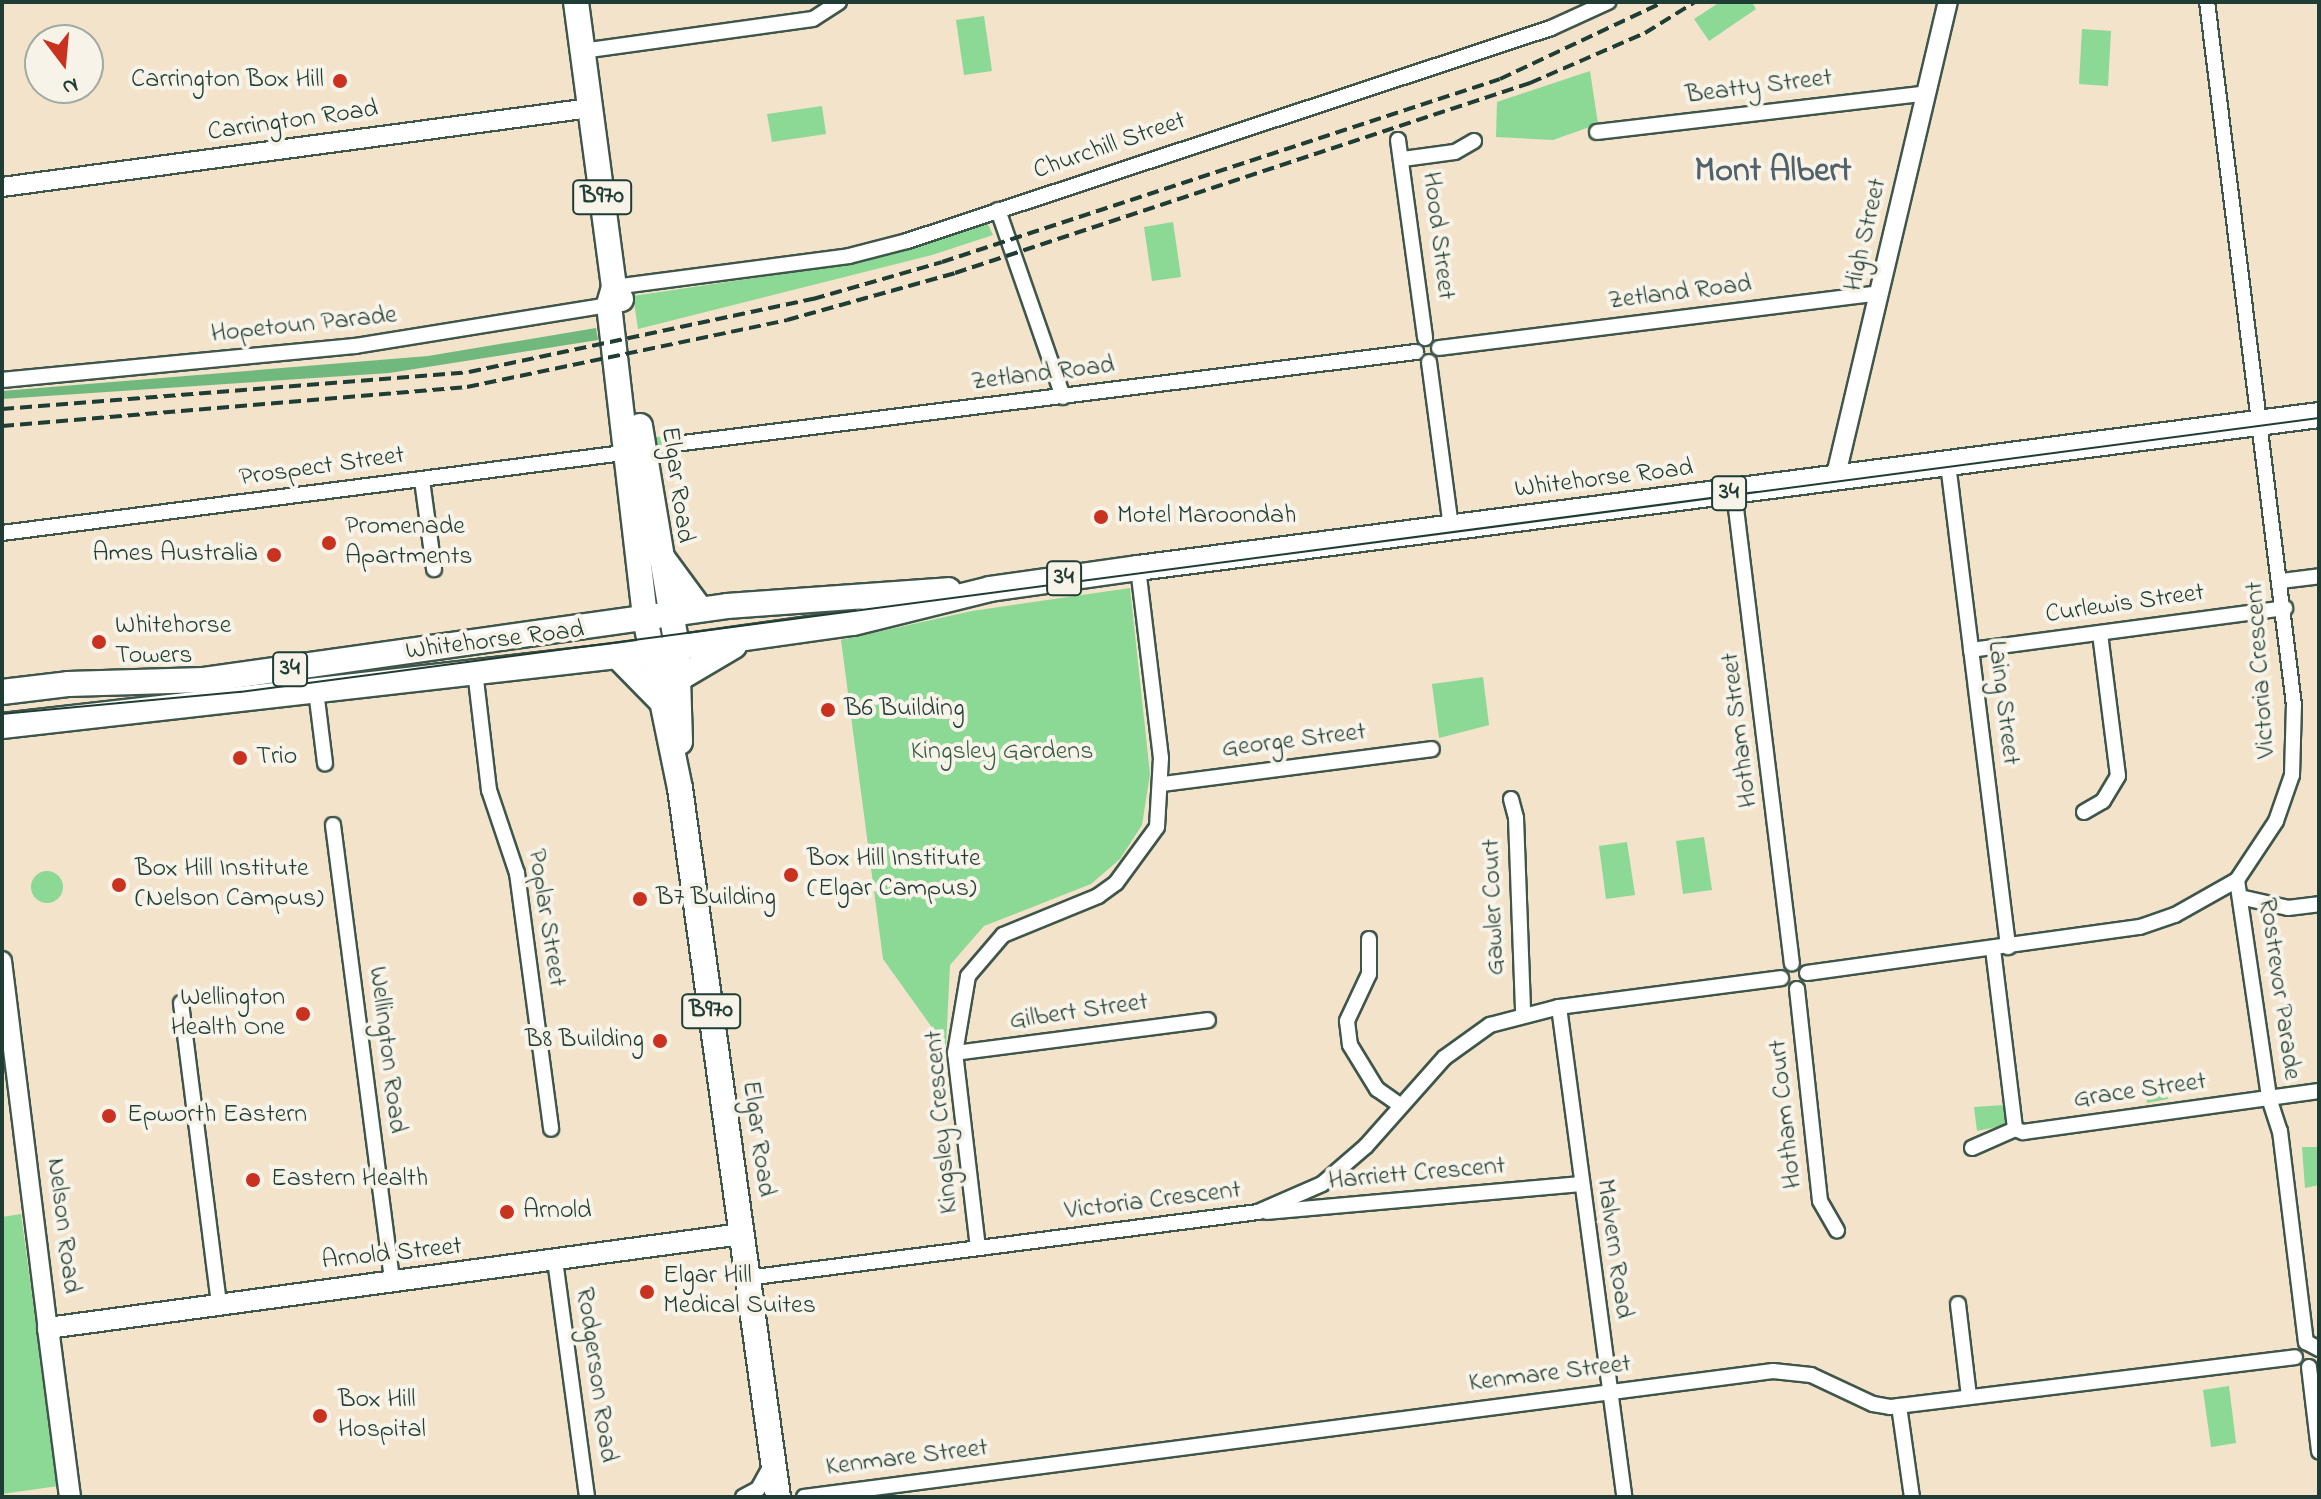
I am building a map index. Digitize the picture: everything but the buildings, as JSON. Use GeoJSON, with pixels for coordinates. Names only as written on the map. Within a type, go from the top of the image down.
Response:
{"type":"FeatureCollection","features":[{"type":"Feature","properties":{"kind":"main road","name":"Elgar Road"},"geometry":{"type":"LineString","coordinates":[[576,2],[634,451],[657,552],[657,616],[651,650],[680,788],[778,1497]]}},
{"type":"Feature","properties":{"kind":"main road","name":"Whitehorse Road"},"geometry":{"type":"LineString","coordinates":[[2,692],[68,684],[204,680],[700,609],[990,589],[2319,415]]}},
{"type":"Feature","properties":{"kind":"main road","name":"Elgar Road"},"geometry":{"type":"LineString","coordinates":[[634,451],[640,582],[677,646],[680,788]]}},
{"type":"Feature","properties":{"kind":"main road"},"geometry":{"type":"LineString","coordinates":[[657,552],[700,609]]}},
{"type":"Feature","properties":{"kind":"main road"},"geometry":{"type":"LineString","coordinates":[[577,627],[623,601],[640,582]]}},
{"type":"Feature","properties":{"kind":"main road","name":"Whitehorse Road"},"geometry":{"type":"LineString","coordinates":[[2,726],[617,656],[853,623],[990,589]]}},
{"type":"Feature","properties":{"kind":"main road"},"geometry":{"type":"LineString","coordinates":[[680,678],[754,636]]}},
{"type":"Feature","properties":{"kind":"main road"},"geometry":{"type":"LineString","coordinates":[[617,656],[661,701]]}},
{"type":"Feature","properties":{"kind":"main road","name":"Arnold Street"},"geometry":{"type":"LineString","coordinates":[[48,1328],[741,1234]]}},
{"type":"Feature","properties":{"kind":"main road","name":"Nelson Road"},"geometry":{"type":"LineString","coordinates":[[48,1328],[70,1497]]}},
{"type":"Feature","properties":{"kind":"street"},"geometry":{"type":"LineString","coordinates":[[582,51],[813,19],[839,2]]}},
{"type":"Feature","properties":{"kind":"street","name":"Churchill Street"},"geometry":{"type":"LineString","coordinates":[[612,296],[849,256],[1551,28],[1608,2]]}},
{"type":"Feature","properties":{"kind":"street","name":"High Street"},"geometry":{"type":"LineString","coordinates":[[1835,479],[1948,2]]}},
{"type":"Feature","properties":{"kind":"street","name":"Victoria Crescent"},"geometry":{"type":"LineString","coordinates":[[1807,973],[2140,927],[2175,915],[2237,880],[2276,821],[2292,775],[2295,733],[2285,608],[2207,2]]}},
{"type":"Feature","properties":{"kind":"street","name":"Beatty Street"},"geometry":{"type":"LineString","coordinates":[[1597,132],[1927,93]]}},
{"type":"Feature","properties":{"kind":"street","name":"Carrington Road"},"geometry":{"type":"LineString","coordinates":[[2,187],[590,108]]}},
{"type":"Feature","properties":{"kind":"street","name":"Hood Street"},"geometry":{"type":"LineString","coordinates":[[1398,140],[1425,338]]}},
{"type":"Feature","properties":{"kind":"street"},"geometry":{"type":"LineString","coordinates":[[1403,159],[1455,152],[1474,141]]}},
{"type":"Feature","properties":{"kind":"street"},"geometry":{"type":"LineString","coordinates":[[998,210],[1063,397]]}},
{"type":"Feature","properties":{"kind":"street","name":"Zetland Road"},"geometry":{"type":"LineString","coordinates":[[1439,348],[1880,293]]}},
{"type":"Feature","properties":{"kind":"street","name":"Hopetoun Parade"},"geometry":{"type":"LineString","coordinates":[[2,380],[355,346],[612,296]]}},
{"type":"Feature","properties":{"kind":"street"},"geometry":{"type":"LineString","coordinates":[[1429,362],[1416,352],[1425,338],[1439,348],[1429,362],[1451,527]]}},
{"type":"Feature","properties":{"kind":"street","name":"Zetland Road"},"geometry":{"type":"LineString","coordinates":[[675,444],[1416,352]]}},
{"type":"Feature","properties":{"kind":"street","name":"Prospect Street"},"geometry":{"type":"LineString","coordinates":[[3,535],[634,451]]}},
{"type":"Feature","properties":{"kind":"street","name":"Laing Street"},"geometry":{"type":"LineString","coordinates":[[1948,464],[1971,650],[2015,1129]]}},
{"type":"Feature","properties":{"kind":"street"},"geometry":{"type":"LineString","coordinates":[[422,480],[434,569]]}},
{"type":"Feature","properties":{"kind":"street","name":"Hotham Street"},"geometry":{"type":"LineString","coordinates":[[1734,492],[1792,963]]}},
{"type":"Feature","properties":{"kind":"street","name":"Kingsley Crescent"},"geometry":{"type":"LineString","coordinates":[[978,1248],[955,1053],[962,991],[978,958],[1003,935],[1098,896],[1116,883],[1157,827],[1163,784],[1138,568]]}},
{"type":"Feature","properties":{"kind":"street"},"geometry":{"type":"LineString","coordinates":[[2281,581],[2319,576]]}},
{"type":"Feature","properties":{"kind":"street","name":"Curlewis Street"},"geometry":{"type":"LineString","coordinates":[[1971,650],[2285,608]]}},
{"type":"Feature","properties":{"kind":"street"},"geometry":{"type":"LineString","coordinates":[[2084,812],[2103,801],[2118,776],[2100,633]]}},
{"type":"Feature","properties":{"kind":"street","name":"Poplar Street"},"geometry":{"type":"LineString","coordinates":[[475,671],[489,790],[517,873],[551,1129]]}},
{"type":"Feature","properties":{"kind":"street"},"geometry":{"type":"LineString","coordinates":[[316,691],[325,763]]}},
{"type":"Feature","properties":{"kind":"street","name":"George Street"},"geometry":{"type":"LineString","coordinates":[[1163,784],[1432,749]]}},
{"type":"Feature","properties":{"kind":"street","name":"Gawler Court"},"geometry":{"type":"LineString","coordinates":[[1511,799],[1523,1013]]}},
{"type":"Feature","properties":{"kind":"street","name":"Wellington Road"},"geometry":{"type":"LineString","coordinates":[[333,825],[392,1280]]}},
{"type":"Feature","properties":{"kind":"street","name":"Rostrevor Parade"},"geometry":{"type":"LineString","coordinates":[[2237,880],[2269,1098],[2280,1131],[2312,1346]]}},
{"type":"Feature","properties":{"kind":"street"},"geometry":{"type":"LineString","coordinates":[[2240,897],[2288,908],[2319,904]]}},
{"type":"Feature","properties":{"kind":"street"},"geometry":{"type":"LineString","coordinates":[[1369,939],[1369,974],[1347,1021],[1350,1045],[1377,1089],[1401,1106]]}},
{"type":"Feature","properties":{"kind":"street","name":"Nelson Road"},"geometry":{"type":"LineString","coordinates":[[2,961],[48,1328]]}},
{"type":"Feature","properties":{"kind":"street"},"geometry":{"type":"LineString","coordinates":[[1792,963],[1807,973],[1797,989],[1787,987],[1781,978],[1792,963]]}},
{"type":"Feature","properties":{"kind":"street","name":"Victoria Crescent"},"geometry":{"type":"LineString","coordinates":[[747,1278],[1258,1212],[1322,1184],[1366,1146],[1444,1058],[1490,1025],[1523,1013],[1559,1007],[1781,978]]}},
{"type":"Feature","properties":{"kind":"street","name":"Hotham Court"},"geometry":{"type":"LineString","coordinates":[[1797,989],[1820,1201],[1837,1230]]}},
{"type":"Feature","properties":{"kind":"street"},"geometry":{"type":"LineString","coordinates":[[181,1003],[219,1304]]}},
{"type":"Feature","properties":{"kind":"street","name":"Malvern Road"},"geometry":{"type":"LineString","coordinates":[[1559,1007],[1580,1184],[1624,1497]]}},
{"type":"Feature","properties":{"kind":"street","name":"Gilbert Street"},"geometry":{"type":"LineString","coordinates":[[955,1053],[1208,1020]]}},
{"type":"Feature","properties":{"kind":"street","name":"Grace Street"},"geometry":{"type":"LineString","coordinates":[[1972,1148],[2015,1129],[2023,1132],[2319,1091]]}},
{"type":"Feature","properties":{"kind":"street","name":"Harriett Crescent"},"geometry":{"type":"LineString","coordinates":[[1258,1212],[1580,1184]]}},
{"type":"Feature","properties":{"kind":"street","name":"Rodgerson Road"},"geometry":{"type":"LineString","coordinates":[[555,1260],[587,1497]]}},
{"type":"Feature","properties":{"kind":"street"},"geometry":{"type":"LineString","coordinates":[[1958,1304],[1969,1396]]}},
{"type":"Feature","properties":{"kind":"street"},"geometry":{"type":"LineString","coordinates":[[2295,1357],[2312,1346]]}},
{"type":"Feature","properties":{"kind":"street"},"geometry":{"type":"LineString","coordinates":[[2295,1357],[2314,1364],[2319,1451]]}},
{"type":"Feature","properties":{"kind":"street","name":"Kenmare Street"},"geometry":{"type":"LineString","coordinates":[[804,1497],[1609,1392],[1794,1371],[1836,1384],[1873,1404],[1899,1406],[2295,1357]]}},
{"type":"Feature","properties":{"kind":"street"},"geometry":{"type":"LineString","coordinates":[[1899,1406],[1912,1497]]}},
{"type":"Feature","properties":{"kind":"street"},"geometry":{"type":"LineString","coordinates":[[743,1497],[758,1489],[773,1463]]}},
{"type":"Feature","properties":{"kind":"green space"},"geometry":{"type":"Polygon","coordinates":[[[1720,2],[1752,2],[1756,9],[1709,41],[1694,19],[1720,2]]]}},
{"type":"Feature","properties":{"kind":"green space"},"geometry":{"type":"Polygon","coordinates":[[[984,16],[992,71],[964,75],[956,20],[984,16]]]}},
{"type":"Feature","properties":{"kind":"green space"},"geometry":{"type":"Polygon","coordinates":[[[2082,29],[2111,31],[2108,86],[2079,84],[2082,29]]]}},
{"type":"Feature","properties":{"kind":"green space"},"geometry":{"type":"Polygon","coordinates":[[[1590,71],[1598,124],[1553,140],[1496,137],[1497,102],[1590,71]]]}},
{"type":"Feature","properties":{"kind":"green space"},"geometry":{"type":"Polygon","coordinates":[[[822,106],[826,134],[772,142],[767,114],[822,106]]]}},
{"type":"Feature","properties":{"kind":"green space"},"geometry":{"type":"Polygon","coordinates":[[[986,220],[993,235],[932,255],[638,329],[633,296],[841,265],[986,220]]]}},
{"type":"Feature","properties":{"kind":"green space"},"geometry":{"type":"Polygon","coordinates":[[[1173,222],[1181,277],[1152,281],[1144,227],[1173,222]]]}},
{"type":"Feature","properties":{"kind":"green space"},"geometry":{"type":"Polygon","coordinates":[[[596,328],[598,340],[389,373],[2,399],[2,391],[428,356],[596,328]]]}},
{"type":"Feature","properties":{"kind":"green space"},"geometry":{"type":"Polygon","coordinates":[[[672,435],[675,452],[653,455],[650,438],[672,435]]]}},
{"type":"Feature","properties":{"kind":"green space","name":"Kingsley Gardens"},"geometry":{"type":"Polygon","coordinates":[[[1130,588],[1150,774],[1142,825],[1120,859],[1091,884],[984,926],[950,965],[946,1047],[883,959],[841,640],[972,611],[1130,588]]]}},
{"type":"Feature","properties":{"kind":"green space"},"geometry":{"type":"Polygon","coordinates":[[[1483,677],[1489,725],[1439,738],[1432,684],[1483,677]]]}},
{"type":"Feature","properties":{"kind":"green space"},"geometry":{"type":"Polygon","coordinates":[[[1704,837],[1712,890],[1683,894],[1676,841],[1704,837]]]}},
{"type":"Feature","properties":{"kind":"green space"},"geometry":{"type":"Polygon","coordinates":[[[1627,842],[1635,895],[1606,899],[1599,846],[1627,842]]]}},
{"type":"Feature","properties":{"kind":"green space"},"geometry":{"type":"Polygon","coordinates":[[[47,871],[58,876],[63,887],[58,898],[47,903],[36,898],[31,887],[36,876],[47,871]]]}},
{"type":"Feature","properties":{"kind":"green space"},"geometry":{"type":"Polygon","coordinates":[[[2165,1077],[2168,1099],[2147,1103],[2146,1081],[2165,1077]]]}},
{"type":"Feature","properties":{"kind":"green space"},"geometry":{"type":"Polygon","coordinates":[[[2004,1105],[2007,1125],[1977,1131],[1974,1107],[2004,1105]]]}},
{"type":"Feature","properties":{"kind":"green space"},"geometry":{"type":"Polygon","coordinates":[[[2302,1147],[2319,1147],[2319,1185],[2305,1188],[2302,1147]]]}},
{"type":"Feature","properties":{"kind":"green space"},"geometry":{"type":"Polygon","coordinates":[[[21,1214],[55,1464],[62,1476],[58,1486],[2,1494],[2,1217],[21,1214]]]}},
{"type":"Feature","properties":{"kind":"green space"},"geometry":{"type":"Polygon","coordinates":[[[2229,1386],[2236,1443],[2211,1447],[2203,1390],[2229,1386]]]}},
{"type":"Feature","properties":{"kind":"tram line"},"geometry":{"type":"LineString","coordinates":[[2,714],[240,692],[2319,418]]}},
{"type":"Feature","properties":{"kind":"railway"},"geometry":{"type":"LineString","coordinates":[[2,409],[469,372],[813,299],[942,262],[1500,79],[1664,2]]}},
{"type":"Feature","properties":{"kind":"railway"},"geometry":{"type":"LineString","coordinates":[[2,426],[467,387],[787,320],[955,273],[1530,83],[1645,33],[1695,2]]}},
{"type":"Feature","properties":{"kind":"place","name":"Carrington Box Hill"},"geometry":{"type":"Point","coordinates":[340,81]}},
{"type":"Feature","properties":{"kind":"place","name":"Motel Maroondah"},"geometry":{"type":"Point","coordinates":[1101,517]}},
{"type":"Feature","properties":{"kind":"place","name":"Promenade Apartments"},"geometry":{"type":"Point","coordinates":[329,543]}},
{"type":"Feature","properties":{"kind":"place","name":"Ames Australia"},"geometry":{"type":"Point","coordinates":[274,555]}},
{"type":"Feature","properties":{"kind":"place","name":"Whitehorse Towers"},"geometry":{"type":"Point","coordinates":[99,642]}},
{"type":"Feature","properties":{"kind":"place","name":"B6 Building"},"geometry":{"type":"Point","coordinates":[828,710]}},
{"type":"Feature","properties":{"kind":"place","name":"Trio"},"geometry":{"type":"Point","coordinates":[240,758]}},
{"type":"Feature","properties":{"kind":"place","name":"Box Hill Institute (Elgar Campus)"},"geometry":{"type":"Point","coordinates":[791,875]}},
{"type":"Feature","properties":{"kind":"place","name":"Box Hill Institute (Nelson Campus)"},"geometry":{"type":"Point","coordinates":[119,885]}},
{"type":"Feature","properties":{"kind":"place","name":"B7 Building"},"geometry":{"type":"Point","coordinates":[640,899]}},
{"type":"Feature","properties":{"kind":"place","name":"Wellington Health One"},"geometry":{"type":"Point","coordinates":[303,1014]}},
{"type":"Feature","properties":{"kind":"place","name":"B8 Building"},"geometry":{"type":"Point","coordinates":[660,1041]}},
{"type":"Feature","properties":{"kind":"place","name":"Epworth Eastern"},"geometry":{"type":"Point","coordinates":[109,1116]}},
{"type":"Feature","properties":{"kind":"place","name":"Eastern Health"},"geometry":{"type":"Point","coordinates":[253,1180]}},
{"type":"Feature","properties":{"kind":"place","name":"Arnold"},"geometry":{"type":"Point","coordinates":[507,1212]}},
{"type":"Feature","properties":{"kind":"place","name":"Elgar Hill Medical Suites"},"geometry":{"type":"Point","coordinates":[647,1292]}},
{"type":"Feature","properties":{"kind":"place","name":"Box Hill Hospital"},"geometry":{"type":"Point","coordinates":[320,1416]}},
{"type":"Feature","properties":{"kind":"district","name":"Mont Albert"},"geometry":{"type":"Point","coordinates":[1773,173]}}]}
